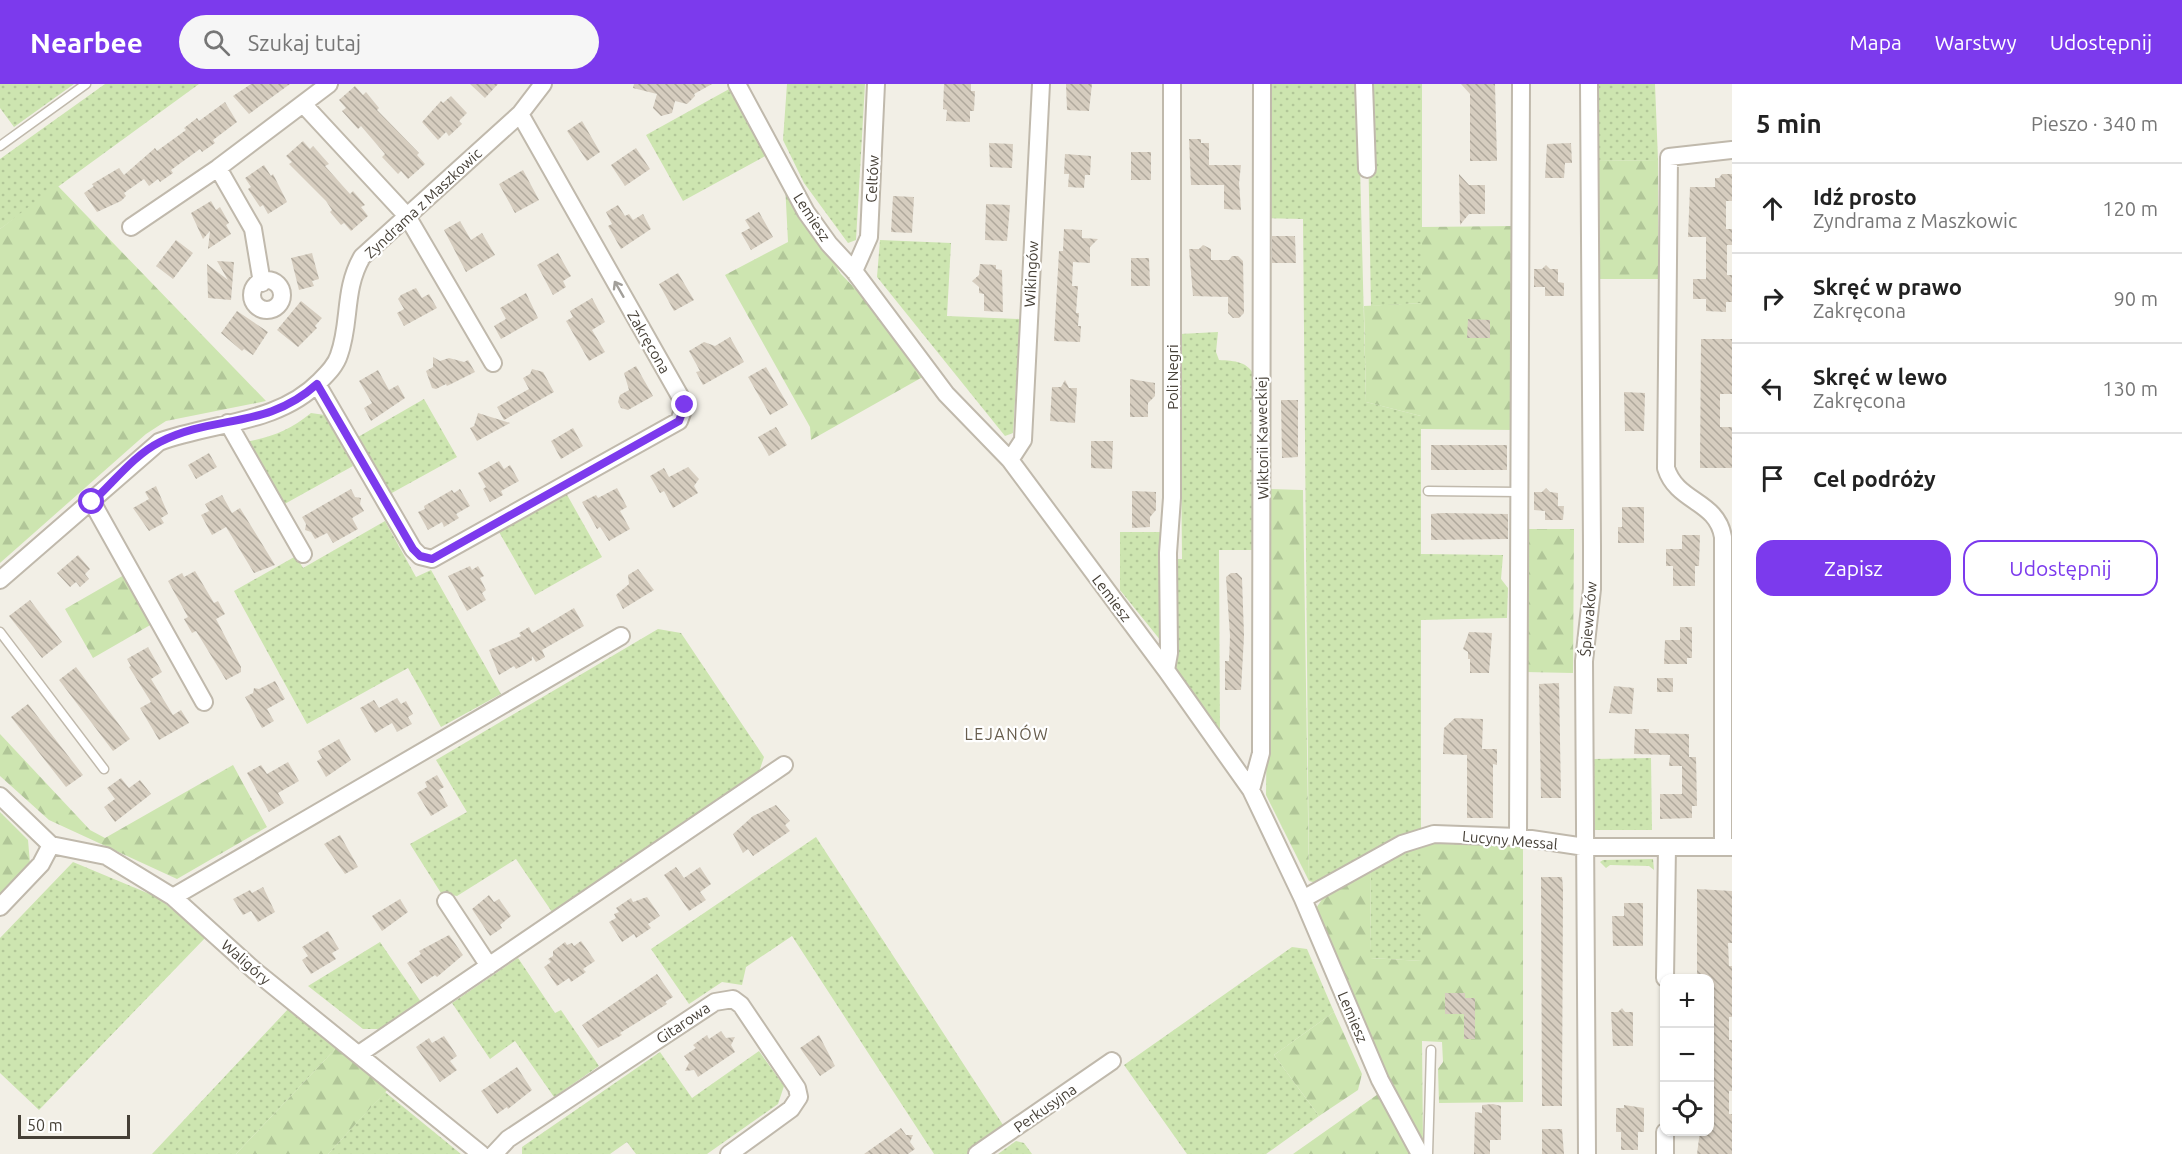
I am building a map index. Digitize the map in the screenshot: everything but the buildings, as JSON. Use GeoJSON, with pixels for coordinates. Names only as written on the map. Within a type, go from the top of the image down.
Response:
{"type":"FeatureCollection","features":[{"type":"Feature","properties":{"kind":"street"},"geometry":{"type":"LineString","coordinates":[[130,226],[218,168],[329,84]]}},
{"type":"Feature","properties":{"kind":"street","name":"Zyndrama z Maszkowic"},"geometry":{"type":"LineString","coordinates":[[0,580],[159,442],[262,415],[292,404],[317,384],[332,369],[341,350],[349,285],[362,257],[520,114],[543,84]]}},
{"type":"Feature","properties":{"kind":"street","name":"Lemiesz"},"geometry":{"type":"LineString","coordinates":[[737,84],[806,212],[829,244],[854,271],[946,394],[1010,460],[1166,670],[1251,790],[1303,899],[1380,1080],[1420,1154]]}},
{"type":"Feature","properties":{"kind":"street","name":"Celtów"},"geometry":{"type":"LineString","coordinates":[[854,271],[869,237],[876,84]]}},
{"type":"Feature","properties":{"kind":"street","name":"Wikingów"},"geometry":{"type":"LineString","coordinates":[[1010,460],[1023,440],[1041,84]]}},
{"type":"Feature","properties":{"kind":"street","name":"Poli Negri"},"geometry":{"type":"LineString","coordinates":[[1166,670],[1169,653],[1168,553],[1172,498],[1172,84]]}},
{"type":"Feature","properties":{"kind":"street","name":"Wiktorii Kaweckiej"},"geometry":{"type":"LineString","coordinates":[[1251,790],[1261,753],[1262,84]]}},
{"type":"Feature","properties":{"kind":"street"},"geometry":{"type":"LineString","coordinates":[[1364,84],[1367,169]]}},
{"type":"Feature","properties":{"kind":"street"},"geometry":{"type":"LineString","coordinates":[[1518,837],[1521,84]]}},
{"type":"Feature","properties":{"kind":"street","name":"Śpiewaków"},"geometry":{"type":"LineString","coordinates":[[1587,1154],[1584,661],[1592,568],[1589,84]]}},
{"type":"Feature","properties":{"kind":"street"},"geometry":{"type":"LineString","coordinates":[[304,105],[407,216],[493,363]]}},
{"type":"Feature","properties":{"kind":"street","name":"Zakręcona"},"geometry":{"type":"LineString","coordinates":[[317,384],[413,549],[420,556],[432,559],[679,421],[685,405],[520,114]]}},
{"type":"Feature","properties":{"kind":"street"},"geometry":{"type":"LineString","coordinates":[[1728,847],[1723,537],[1720,524],[1712,512],[1679,491],[1670,480],[1666,468],[1669,157],[1732,150]]}},
{"type":"Feature","properties":{"kind":"street"},"geometry":{"type":"LineString","coordinates":[[218,168],[253,229],[262,283]]}},
{"type":"Feature","properties":{"kind":"street"},"geometry":{"type":"LineString","coordinates":[[228,423],[303,554]]}},
{"type":"Feature","properties":{"kind":"street"},"geometry":{"type":"LineString","coordinates":[[92,502],[204,702]]}},
{"type":"Feature","properties":{"kind":"street"},"geometry":{"type":"LineString","coordinates":[[174,897],[621,636]]}},
{"type":"Feature","properties":{"kind":"street"},"geometry":{"type":"LineString","coordinates":[[359,1054],[784,765]]}},
{"type":"Feature","properties":{"kind":"street"},"geometry":{"type":"LineString","coordinates":[[0,796],[51,845],[40,864],[0,907]]}},
{"type":"Feature","properties":{"kind":"street","name":"Lucyny Messal"},"geometry":{"type":"LineString","coordinates":[[1303,899],[1402,844],[1434,834],[1518,837],[1585,848],[1728,847]]}},
{"type":"Feature","properties":{"kind":"street","name":"Waligóry"},"geometry":{"type":"LineString","coordinates":[[51,845],[106,856],[174,897],[255,971],[481,1154]]}},
{"type":"Feature","properties":{"kind":"street"},"geometry":{"type":"LineString","coordinates":[[1665,974],[1667,847]]}},
{"type":"Feature","properties":{"kind":"street"},"geometry":{"type":"LineString","coordinates":[[446,901],[489,966]]}},
{"type":"Feature","properties":{"kind":"street","name":"Gitarowa"},"geometry":{"type":"LineString","coordinates":[[494,1154],[508,1139],[715,1002],[734,999],[741,1005],[797,1088],[799,1097],[791,1109],[729,1154]]}},
{"type":"Feature","properties":{"kind":"street","name":"Perkusyjna"},"geometry":{"type":"LineString","coordinates":[[977,1154],[1112,1061]]}},
{"type":"Feature","properties":{"kind":"street"},"geometry":{"type":"LineString","coordinates":[[1665,1136],[1665,1154]]}},
{"type":"Feature","properties":{"kind":"lane"},"geometry":{"type":"LineString","coordinates":[[0,146],[86,84]]}},
{"type":"Feature","properties":{"kind":"lane"},"geometry":{"type":"LineString","coordinates":[[1428,491],[1519,492]]}},
{"type":"Feature","properties":{"kind":"lane"},"geometry":{"type":"LineString","coordinates":[[0,632],[104,769]]}},
{"type":"Feature","properties":{"kind":"lane"},"geometry":{"type":"LineString","coordinates":[[1428,1154],[1431,1050]]}},
{"type":"Feature","properties":{"kind":"green space"},"geometry":{"type":"Polygon","coordinates":[[[0,84],[74,84],[14,127],[0,108],[0,84]]]}},
{"type":"Feature","properties":{"kind":"green space"},"geometry":{"type":"Polygon","coordinates":[[[105,84],[199,84],[0,229],[0,159],[105,84]]]}},
{"type":"Feature","properties":{"kind":"green space"},"geometry":{"type":"Polygon","coordinates":[[[787,84],[865,84],[856,240],[848,243],[804,183],[783,140],[787,84]]]}},
{"type":"Feature","properties":{"kind":"green space"},"geometry":{"type":"Polygon","coordinates":[[[1266,84],[1358,84],[1366,402],[1421,416],[1421,554],[1503,555],[1501,579],[1508,588],[1507,618],[1421,620],[1421,830],[1320,884],[1309,881],[1303,219],[1264,218],[1266,84]]]}},
{"type":"Feature","properties":{"kind":"green space"},"geometry":{"type":"Polygon","coordinates":[[[1367,84],[1422,84],[1422,303],[1371,306],[1367,84]]]}},
{"type":"Feature","properties":{"kind":"green space"},"geometry":{"type":"Polygon","coordinates":[[[1594,84],[1655,84],[1658,160],[1595,161],[1594,84]]]}},
{"type":"Feature","properties":{"kind":"green space"},"geometry":{"type":"Polygon","coordinates":[[[731,88],[769,154],[683,201],[646,135],[731,88]]]}},
{"type":"Feature","properties":{"kind":"green space"},"geometry":{"type":"Polygon","coordinates":[[[1658,160],[1658,279],[1595,279],[1595,161],[1658,160]]]}},
{"type":"Feature","properties":{"kind":"green space"},"geometry":{"type":"Polygon","coordinates":[[[785,183],[841,274],[872,306],[928,374],[811,440],[810,427],[725,275],[788,242],[785,183]]]}},
{"type":"Feature","properties":{"kind":"green space"},"geometry":{"type":"Polygon","coordinates":[[[57,185],[266,401],[166,421],[146,434],[0,563],[0,229],[57,185]]]}},
{"type":"Feature","properties":{"kind":"green space"},"geometry":{"type":"Polygon","coordinates":[[[1515,226],[1514,430],[1421,429],[1421,416],[1366,402],[1364,306],[1422,303],[1422,227],[1515,226]]]}},
{"type":"Feature","properties":{"kind":"green space"},"geometry":{"type":"Polygon","coordinates":[[[880,240],[951,243],[947,316],[1020,319],[1013,433],[1005,436],[877,277],[880,240]]]}},
{"type":"Feature","properties":{"kind":"green space"},"geometry":{"type":"Polygon","coordinates":[[[1218,332],[1216,352],[1219,360],[1245,365],[1255,377],[1257,550],[1219,550],[1220,740],[1173,671],[1172,563],[1177,559],[1182,559],[1180,334],[1218,332]]]}},
{"type":"Feature","properties":{"kind":"green space"},"geometry":{"type":"Polygon","coordinates":[[[424,399],[457,457],[390,494],[358,437],[424,399]]]}},
{"type":"Feature","properties":{"kind":"green space"},"geometry":{"type":"Polygon","coordinates":[[[311,413],[325,415],[353,466],[281,506],[245,442],[280,432],[311,413]]]}},
{"type":"Feature","properties":{"kind":"green space"},"geometry":{"type":"Polygon","coordinates":[[[1269,489],[1303,490],[1309,881],[1266,795],[1269,489]]]}},
{"type":"Feature","properties":{"kind":"green space"},"geometry":{"type":"Polygon","coordinates":[[[566,493],[602,557],[535,595],[499,532],[566,493]]]}},
{"type":"Feature","properties":{"kind":"green space"},"geometry":{"type":"Polygon","coordinates":[[[385,521],[416,577],[431,570],[501,694],[441,727],[408,668],[307,724],[234,591],[296,556],[303,568],[385,521]]]}},
{"type":"Feature","properties":{"kind":"green space"},"geometry":{"type":"Polygon","coordinates":[[[1526,529],[1574,529],[1573,673],[1525,672],[1526,529]]]}},
{"type":"Feature","properties":{"kind":"green space"},"geometry":{"type":"Polygon","coordinates":[[[1120,532],[1166,532],[1161,641],[1120,590],[1120,532]]]}},
{"type":"Feature","properties":{"kind":"green space"},"geometry":{"type":"Polygon","coordinates":[[[124,575],[152,624],[93,658],[65,609],[124,575]]]}},
{"type":"Feature","properties":{"kind":"green space"},"geometry":{"type":"Polygon","coordinates":[[[658,629],[681,633],[764,757],[759,772],[552,912],[516,859],[457,896],[441,893],[410,844],[467,812],[436,760],[658,629]]]}},
{"type":"Feature","properties":{"kind":"green space"},"geometry":{"type":"Polygon","coordinates":[[[0,734],[90,830],[105,838],[233,765],[267,827],[177,879],[49,820],[0,776],[0,734]]]}},
{"type":"Feature","properties":{"kind":"green space"},"geometry":{"type":"Polygon","coordinates":[[[1651,758],[1652,830],[1594,830],[1593,759],[1651,758]]]}},
{"type":"Feature","properties":{"kind":"green space"},"geometry":{"type":"Polygon","coordinates":[[[0,812],[28,840],[31,875],[0,906],[0,812]]]}},
{"type":"Feature","properties":{"kind":"green space"},"geometry":{"type":"Polygon","coordinates":[[[816,837],[1005,1128],[968,1154],[934,1154],[792,936],[746,967],[742,985],[722,982],[689,1004],[651,949],[816,837]]]}},
{"type":"Feature","properties":{"kind":"green space"},"geometry":{"type":"Polygon","coordinates":[[[1437,840],[1523,843],[1523,1102],[1439,1103],[1438,1069],[1443,1062],[1442,1042],[1422,1041],[1423,1146],[1369,1038],[1314,911],[1323,898],[1371,869],[1370,958],[1422,961],[1422,844],[1437,840]]]}},
{"type":"Feature","properties":{"kind":"green space"},"geometry":{"type":"Polygon","coordinates":[[[1422,844],[1422,961],[1370,958],[1371,869],[1422,844]]]}},
{"type":"Feature","properties":{"kind":"green space"},"geometry":{"type":"Polygon","coordinates":[[[1653,859],[1654,870],[1649,866],[1610,865],[1606,868],[1600,862],[1603,860],[1653,859]]]}},
{"type":"Feature","properties":{"kind":"green space"},"geometry":{"type":"Polygon","coordinates":[[[73,862],[157,897],[206,937],[39,1110],[0,1073],[0,938],[73,862]]]}},
{"type":"Feature","properties":{"kind":"green space"},"geometry":{"type":"Polygon","coordinates":[[[380,942],[421,1002],[380,1029],[363,1029],[308,986],[380,942]]]}},
{"type":"Feature","properties":{"kind":"green space"},"geometry":{"type":"Polygon","coordinates":[[[1292,947],[1307,949],[1334,1012],[1274,1055],[1319,1116],[1266,1154],[1187,1154],[1124,1065],[1292,947]]]}},
{"type":"Feature","properties":{"kind":"green space"},"geometry":{"type":"Polygon","coordinates":[[[518,958],[555,1013],[561,1010],[599,1066],[554,1097],[515,1041],[490,1059],[452,1003],[518,958]]]}},
{"type":"Feature","properties":{"kind":"green space"},"geometry":{"type":"Polygon","coordinates":[[[290,1007],[339,1045],[236,1154],[152,1154],[290,1007]]]}},
{"type":"Feature","properties":{"kind":"green space"},"geometry":{"type":"Polygon","coordinates":[[[1334,1012],[1362,1074],[1358,1090],[1319,1116],[1274,1055],[1334,1012]]]}},
{"type":"Feature","properties":{"kind":"green space"},"geometry":{"type":"Polygon","coordinates":[[[339,1045],[390,1087],[328,1154],[236,1154],[339,1045]]]}},
{"type":"Feature","properties":{"kind":"green space"},"geometry":{"type":"Polygon","coordinates":[[[759,1051],[784,1086],[778,1104],[707,1154],[636,1154],[627,1142],[610,1154],[522,1154],[522,1147],[660,1052],[692,1098],[759,1051]]]}},
{"type":"Feature","properties":{"kind":"green space"},"geometry":{"type":"Polygon","coordinates":[[[385,1092],[461,1154],[328,1154],[385,1092]]]}},
{"type":"Feature","properties":{"kind":"green space"},"geometry":{"type":"Polygon","coordinates":[[[1381,1092],[1411,1154],[1293,1154],[1381,1092]]]}},
{"type":"Feature","properties":{"kind":"green space"},"geometry":{"type":"Polygon","coordinates":[[[1016,1141],[1024,1143],[1032,1154],[998,1154],[1016,1141]]]}},
{"type":"Feature","properties":{"kind":"district","name":"LEJANÓW"},"geometry":{"type":"Point","coordinates":[1007,734]}},
{"type":"Feature","properties":{"kind":"route"},"geometry":{"type":"LineString","coordinates":[[92,502],[159,442],[191,431],[276,411],[292,404],[317,384],[413,549],[420,556],[432,559],[679,421],[685,405]]}}]}
